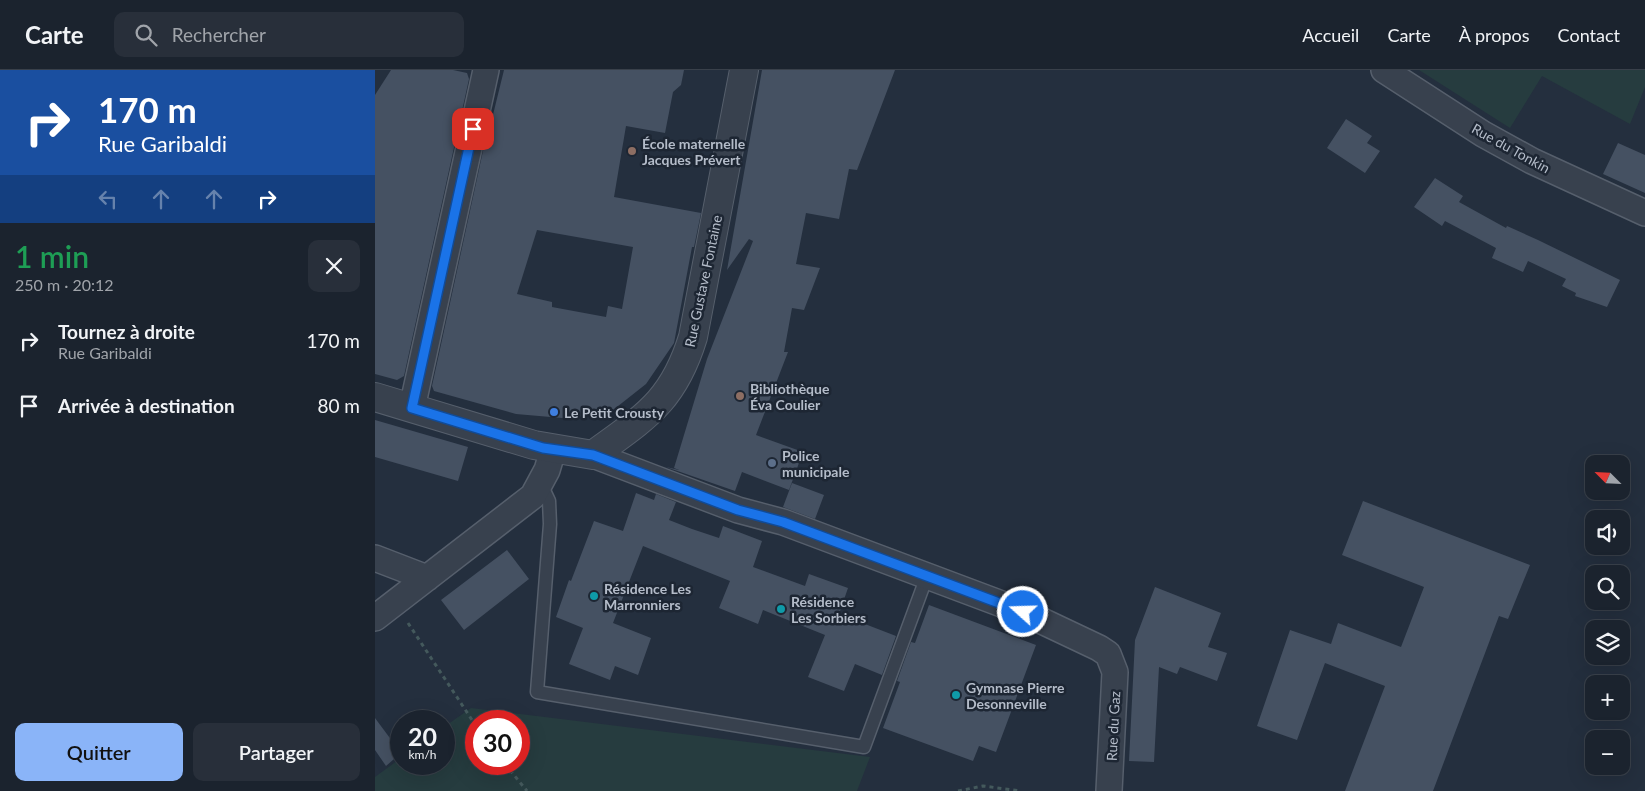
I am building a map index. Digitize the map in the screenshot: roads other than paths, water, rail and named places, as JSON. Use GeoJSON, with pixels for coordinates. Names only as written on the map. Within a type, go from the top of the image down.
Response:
{"type":"FeatureCollection","features":[{"type":"Feature","properties":{"kind":"street","name":"Rue Gustave Fontaine"},"geometry":{"type":"LineString","coordinates":[[593,455],[654,409],[672,387],[687,358],[698,319],[743,70]]}},
{"type":"Feature","properties":{"kind":"street","name":"Rue du Tonkin"},"geometry":{"type":"LineString","coordinates":[[1385,70],[1483,134],[1532,161],[1645,213]]}},
{"type":"Feature","properties":{"kind":"street"},"geometry":{"type":"LineString","coordinates":[[412,408],[485,72]]}},
{"type":"Feature","properties":{"kind":"street"},"geometry":{"type":"LineString","coordinates":[[375,397],[553,450],[593,455],[738,510],[776,520],[927,576]]}},
{"type":"Feature","properties":{"kind":"street"},"geometry":{"type":"LineString","coordinates":[[375,618],[528,500],[541,484],[553,450]]}},
{"type":"Feature","properties":{"kind":"street"},"geometry":{"type":"LineString","coordinates":[[375,558],[427,578]]}},
{"type":"Feature","properties":{"kind":"street","name":"Rue du Gaz"},"geometry":{"type":"LineString","coordinates":[[927,576],[1039,619],[1108,654],[1112,662],[1115,680],[1109,791]]}},
{"type":"Feature","properties":{"kind":"lane"},"geometry":{"type":"LineString","coordinates":[[541,484],[549,501],[550,524],[537,692],[864,747],[927,576]]}},
{"type":"Feature","properties":{"kind":"place","name":"École maternelle Jacques Prévert"},"geometry":{"type":"Point","coordinates":[632,151]}},
{"type":"Feature","properties":{"kind":"place","name":"Bibliothèque Éva Coulier"},"geometry":{"type":"Point","coordinates":[740,396]}},
{"type":"Feature","properties":{"kind":"place","name":"Le Petit Crousty"},"geometry":{"type":"Point","coordinates":[554,412]}},
{"type":"Feature","properties":{"kind":"place","name":"Police municipale"},"geometry":{"type":"Point","coordinates":[772,463]}},
{"type":"Feature","properties":{"kind":"place","name":"Résidence Les Marronniers"},"geometry":{"type":"Point","coordinates":[594,596]}},
{"type":"Feature","properties":{"kind":"place","name":"Résidence Les Sorbiers"},"geometry":{"type":"Point","coordinates":[781,609]}},
{"type":"Feature","properties":{"kind":"place","name":"Gymnase Pierre Desonneville"},"geometry":{"type":"Point","coordinates":[956,695]}}]}
